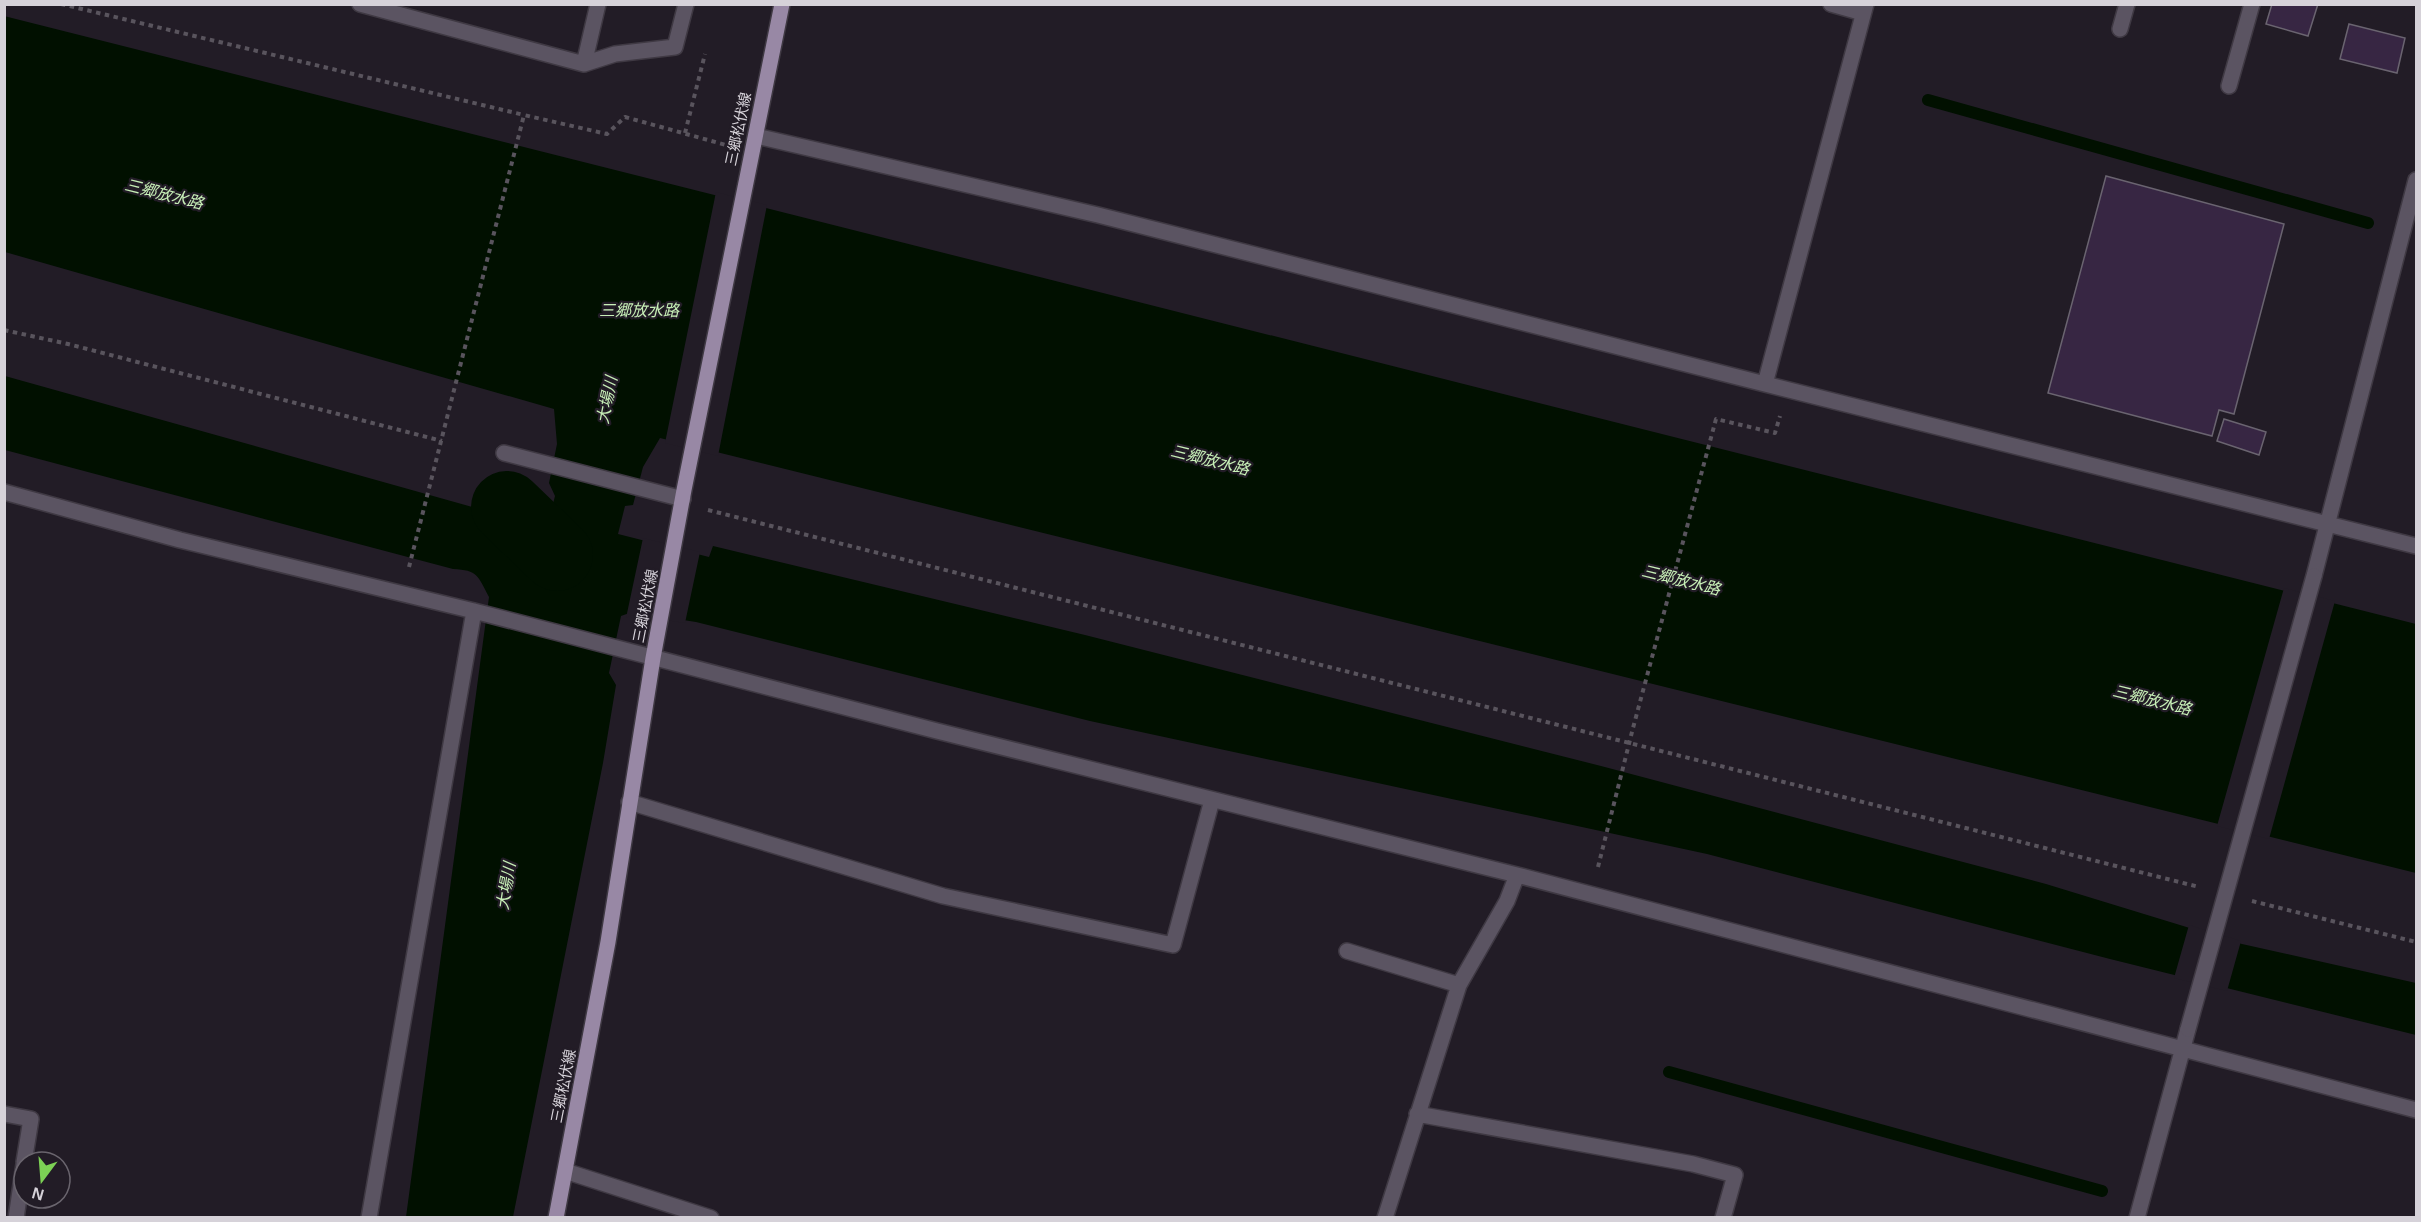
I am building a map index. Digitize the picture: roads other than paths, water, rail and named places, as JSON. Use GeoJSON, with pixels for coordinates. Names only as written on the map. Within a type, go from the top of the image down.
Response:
{"type":"FeatureCollection","features":[{"type":"Feature","properties":{"kind":"main road","name":"三郷松伏線"},"geometry":{"type":"LineString","coordinates":[[556,1218],[608,942],[653,658],[683,495],[782,4]]}},
{"type":"Feature","properties":{"kind":"street"},"geometry":{"type":"LineString","coordinates":[[360,4],[396,9],[584,64],[615,54],[675,46],[686,4]]}},
{"type":"Feature","properties":{"kind":"street"},"geometry":{"type":"LineString","coordinates":[[584,64],[598,4]]}},
{"type":"Feature","properties":{"kind":"street"},"geometry":{"type":"LineString","coordinates":[[1765,384],[1864,9],[1831,4]]}},
{"type":"Feature","properties":{"kind":"street"},"geometry":{"type":"LineString","coordinates":[[2120,28],[2127,4]]}},
{"type":"Feature","properties":{"kind":"street"},"geometry":{"type":"LineString","coordinates":[[2229,86],[2252,4]]}},
{"type":"Feature","properties":{"kind":"street"},"geometry":{"type":"LineString","coordinates":[[756,136],[1098,215],[2416,546]]}},
{"type":"Feature","properties":{"kind":"street"},"geometry":{"type":"LineString","coordinates":[[2137,1218],[2329,524],[2416,180]]}},
{"type":"Feature","properties":{"kind":"street"},"geometry":{"type":"LineString","coordinates":[[504,453],[649,490],[683,495]]}},
{"type":"Feature","properties":{"kind":"street"},"geometry":{"type":"LineString","coordinates":[[4,492],[180,540],[479,613],[1212,800],[1517,875],[2416,1110]]}},
{"type":"Feature","properties":{"kind":"street"},"geometry":{"type":"LineString","coordinates":[[369,1218],[479,613]]}},
{"type":"Feature","properties":{"kind":"street"},"geometry":{"type":"LineString","coordinates":[[629,802],[943,896],[1173,945],[1212,800]]}},
{"type":"Feature","properties":{"kind":"street"},"geometry":{"type":"LineString","coordinates":[[1385,1218],[1459,985],[1507,901],[1517,875]]}},
{"type":"Feature","properties":{"kind":"street"},"geometry":{"type":"LineString","coordinates":[[1347,951],[1459,985]]}},
{"type":"Feature","properties":{"kind":"street"},"geometry":{"type":"LineString","coordinates":[[4,1114],[31,1119],[26,1150]]}},
{"type":"Feature","properties":{"kind":"street"},"geometry":{"type":"LineString","coordinates":[[1417,1114],[1693,1164],[1735,1175],[1723,1218]]}},
{"type":"Feature","properties":{"kind":"street"},"geometry":{"type":"LineString","coordinates":[[566,1172],[711,1218]]}},
{"type":"Feature","properties":{"kind":"water","name":"三郷放水路"},"geometry":{"type":"Polygon","coordinates":[[[4,16],[2416,624],[2416,873],[660,438],[643,467],[633,505],[625,506],[618,534],[709,557],[713,546],[1085,635],[1601,766],[2046,884],[2242,944],[2416,983],[2416,1035],[2110,959],[1707,854],[1090,721],[696,622],[632,612],[621,616],[609,673],[616,685],[603,763],[513,1217],[406,1217],[489,597],[479,579],[468,571],[453,569],[5,450],[5,376],[483,510],[486,504],[549,520],[555,496],[549,483],[557,444],[554,409],[5,252],[4,16]]]}},
{"type":"Feature","properties":{"kind":"waterway"},"geometry":{"type":"LineString","coordinates":[[1928,100],[2368,223]]}},
{"type":"Feature","properties":{"kind":"waterway","name":"大場川"},"geometry":{"type":"LineString","coordinates":[[507,507],[557,555]]}},
{"type":"Feature","properties":{"kind":"waterway"},"geometry":{"type":"LineString","coordinates":[[1669,1072],[2102,1191]]}}]}
